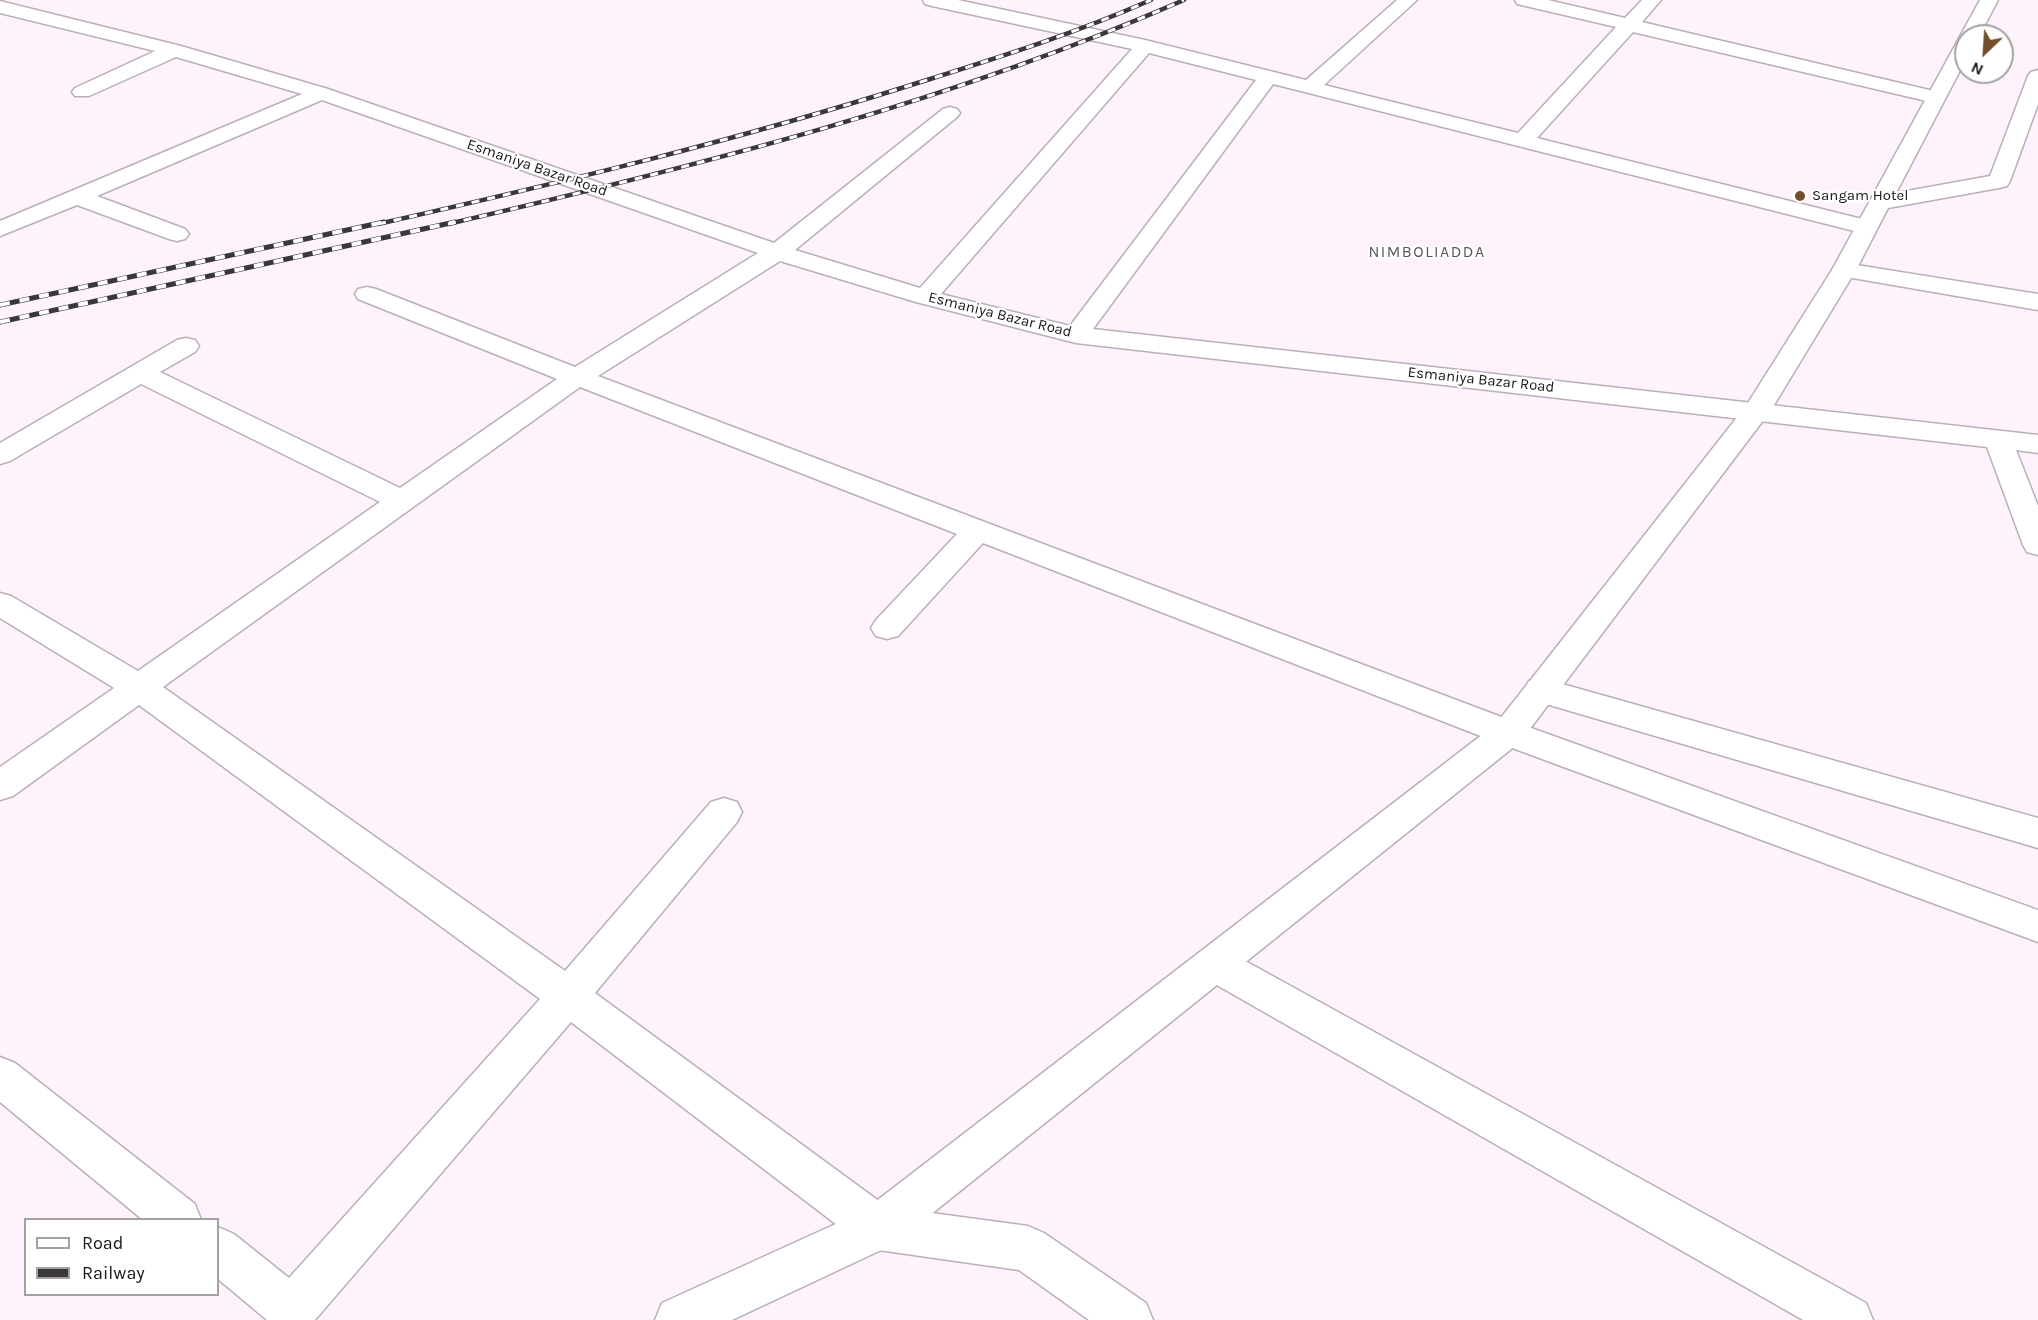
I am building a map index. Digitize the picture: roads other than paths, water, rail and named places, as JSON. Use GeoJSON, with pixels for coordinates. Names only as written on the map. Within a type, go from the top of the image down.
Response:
{"type":"FeatureCollection","features":[{"type":"Feature","properties":{"kind":"street"},"geometry":{"type":"LineString","coordinates":[[932,0],[1145,46],[1522,141],[1873,215],[1999,181],[2038,76]]}},
{"type":"Feature","properties":{"kind":"street"},"geometry":{"type":"LineString","coordinates":[[1310,87],[1408,0]]}},
{"type":"Feature","properties":{"kind":"street"},"geometry":{"type":"LineString","coordinates":[[1524,0],[1935,98]]}},
{"type":"Feature","properties":{"kind":"street"},"geometry":{"type":"LineString","coordinates":[[1522,141],[1653,0]]}},
{"type":"Feature","properties":{"kind":"street"},"geometry":{"type":"LineString","coordinates":[[1976,24],[1989,0]]}},
{"type":"Feature","properties":{"kind":"street","name":"Esmaniya Bazar Road"},"geometry":{"type":"LineString","coordinates":[[0,7],[174,50],[321,93],[777,252],[925,297],[1076,335],[1757,410],[2038,444]]}},
{"type":"Feature","properties":{"kind":"street"},"geometry":{"type":"LineString","coordinates":[[925,297],[1145,46]]}},
{"type":"Feature","properties":{"kind":"street"},"geometry":{"type":"LineString","coordinates":[[82,92],[174,50]]}},
{"type":"Feature","properties":{"kind":"street"},"geometry":{"type":"LineString","coordinates":[[679,1320],[878,1228],[1508,733],[1757,410],[1844,270],[1954,64]]}},
{"type":"Feature","properties":{"kind":"street"},"geometry":{"type":"LineString","coordinates":[[1076,335],[1269,76]]}},
{"type":"Feature","properties":{"kind":"street"},"geometry":{"type":"LineString","coordinates":[[0,229],[321,93]]}},
{"type":"Feature","properties":{"kind":"street"},"geometry":{"type":"LineString","coordinates":[[0,786],[577,377],[777,252],[950,113]]}},
{"type":"Feature","properties":{"kind":"street"},"geometry":{"type":"LineString","coordinates":[[75,196],[177,234]]}},
{"type":"Feature","properties":{"kind":"street"},"geometry":{"type":"LineString","coordinates":[[1844,270],[2038,302]]}},
{"type":"Feature","properties":{"kind":"street"},"geometry":{"type":"LineString","coordinates":[[367,294],[577,377],[1508,733],[2038,926]]}},
{"type":"Feature","properties":{"kind":"street"},"geometry":{"type":"LineString","coordinates":[[0,455],[186,346]]}},
{"type":"Feature","properties":{"kind":"street"},"geometry":{"type":"LineString","coordinates":[[140,373],[402,501]]}},
{"type":"Feature","properties":{"kind":"street"},"geometry":{"type":"LineString","coordinates":[[1998,440],[2026,480],[2038,544]]}},
{"type":"Feature","properties":{"kind":"street"},"geometry":{"type":"LineString","coordinates":[[887,628],[978,530]]}},
{"type":"Feature","properties":{"kind":"street"},"geometry":{"type":"LineString","coordinates":[[0,604],[139,687],[568,996],[878,1228],[1028,1249],[1129,1320]]}},
{"type":"Feature","properties":{"kind":"street"},"geometry":{"type":"LineString","coordinates":[[1541,690],[2038,833]]}},
{"type":"Feature","properties":{"kind":"street"},"geometry":{"type":"LineString","coordinates":[[219,1251],[292,1310],[568,996],[724,812]]}},
{"type":"Feature","properties":{"kind":"street"},"geometry":{"type":"LineString","coordinates":[[1215,964],[1849,1320]]}},
{"type":"Feature","properties":{"kind":"street"},"geometry":{"type":"LineString","coordinates":[[0,1076],[177,1218]]}},
{"type":"Feature","properties":{"kind":"railway"},"geometry":{"type":"LineString","coordinates":[[378,224],[578,177],[843,106],[1000,57],[1091,25],[1151,0]]}},
{"type":"Feature","properties":{"kind":"railway"},"geometry":{"type":"LineString","coordinates":[[448,224],[635,179],[822,129],[1005,70],[1095,37],[1184,0]]}},
{"type":"Feature","properties":{"kind":"railway"},"geometry":{"type":"LineString","coordinates":[[0,305],[384,222]]}},
{"type":"Feature","properties":{"kind":"railway"},"geometry":{"type":"LineString","coordinates":[[0,322],[455,222]]}},
{"type":"Feature","properties":{"kind":"place","name":"Sangam Hotel"},"geometry":{"type":"Point","coordinates":[1800,196]}},
{"type":"Feature","properties":{"kind":"district","name":"NIMBOLIADDA"},"geometry":{"type":"Point","coordinates":[1427,252]}}]}
